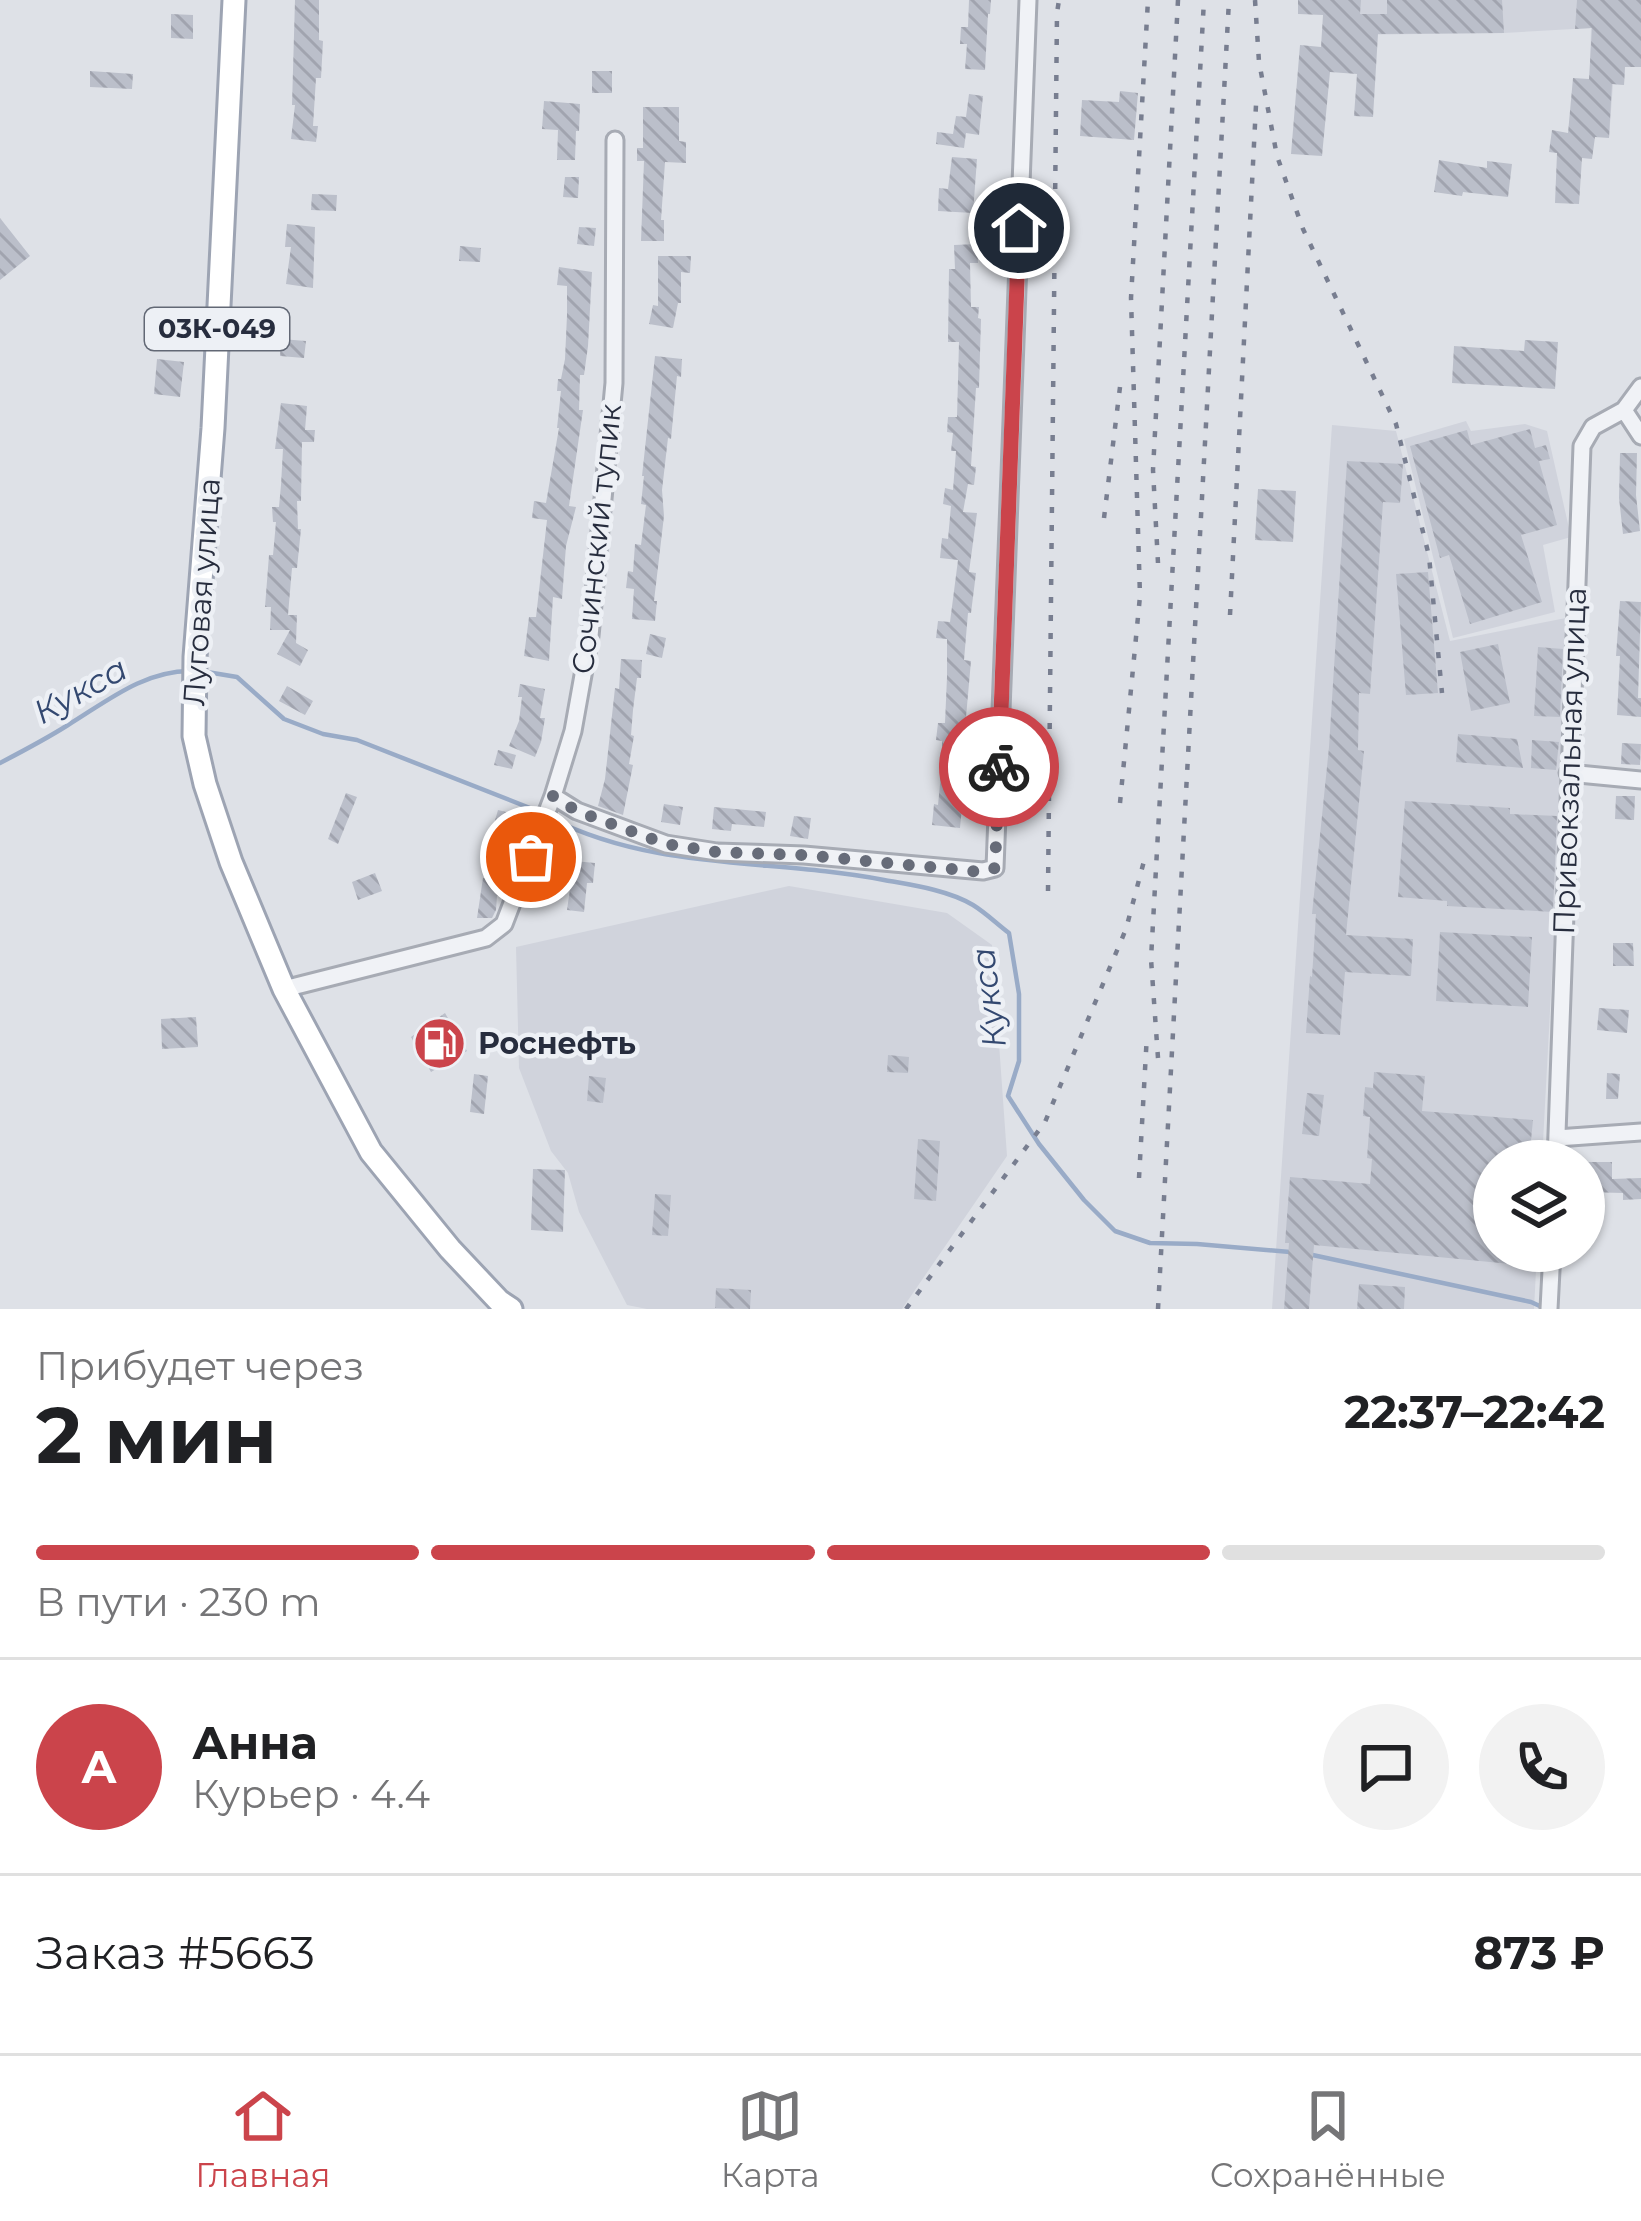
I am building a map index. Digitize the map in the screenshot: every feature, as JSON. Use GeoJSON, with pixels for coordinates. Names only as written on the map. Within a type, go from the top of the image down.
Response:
{"type":"FeatureCollection","features":[{"type":"Feature","properties":{"kind":"main road","name":"Луговая улица"},"geometry":{"type":"LineString","coordinates":[[234,0],[194,736],[231,862],[284,989],[371,1152],[450,1249],[511,1309]]}},
{"type":"Feature","properties":{"kind":"street"},"geometry":{"type":"LineString","coordinates":[[549,808],[577,811],[666,844],[717,852],[982,872],[995,868],[1028,0]]}},
{"type":"Feature","properties":{"kind":"street","name":"Сочинский тупик"},"geometry":{"type":"LineString","coordinates":[[284,989],[486,938],[504,924],[573,731],[590,636],[614,383],[615,140]]}},
{"type":"Feature","properties":{"kind":"street","name":"Привокзальная улица"},"geometry":{"type":"LineString","coordinates":[[1558,1138],[1582,446],[1593,427],[1624,410],[1641,387]]}},
{"type":"Feature","properties":{"kind":"street"},"geometry":{"type":"LineString","coordinates":[[1624,410],[1641,436]]}},
{"type":"Feature","properties":{"kind":"street"},"geometry":{"type":"LineString","coordinates":[[1568,773],[1641,780]]}},
{"type":"Feature","properties":{"kind":"street"},"geometry":{"type":"LineString","coordinates":[[1558,1138],[1641,1132]]}},
{"type":"Feature","properties":{"kind":"street"},"geometry":{"type":"LineString","coordinates":[[1549,1305],[1551,1272]]}},
{"type":"Feature","properties":{"kind":"shaded area"},"geometry":{"type":"Polygon","coordinates":[[[1344,0],[1641,0],[1624,85],[1613,84],[1609,138],[1602,66],[1590,65],[1591,28],[1342,35],[1344,0]]]}},
{"type":"Feature","properties":{"kind":"shaded area"},"geometry":{"type":"Polygon","coordinates":[[[1466,421],[1471,431],[1525,424],[1547,431],[1571,537],[1543,545],[1555,612],[1453,638],[1404,439],[1466,421]]]}},
{"type":"Feature","properties":{"kind":"shaded area"},"geometry":{"type":"Polygon","coordinates":[[[1332,425],[1396,431],[1450,641],[1571,617],[1543,1140],[1473,1140],[1473,1272],[1536,1272],[1534,1309],[1272,1309],[1332,425]]]}},
{"type":"Feature","properties":{"kind":"shaded area"},"geometry":{"type":"Polygon","coordinates":[[[789,886],[947,913],[992,945],[1007,1156],[902,1309],[647,1309],[627,1305],[579,1212],[568,1173],[551,1151],[519,1068],[516,947],[789,886]]]}},
{"type":"Feature","properties":{"kind":"building"},"geometry":{"type":"Polygon","coordinates":[[[295,0],[319,0],[319,40],[323,41],[321,78],[316,78],[316,142],[291,139],[295,0]]]}},
{"type":"Feature","properties":{"kind":"building"},"geometry":{"type":"Polygon","coordinates":[[[969,0],[991,0],[985,70],[965,69],[967,44],[960,44],[961,27],[968,27],[969,0]]]}},
{"type":"Feature","properties":{"kind":"building"},"geometry":{"type":"Polygon","coordinates":[[[1298,0],[1361,0],[1360,14],[1387,14],[1387,0],[1502,0],[1504,33],[1378,34],[1373,117],[1354,116],[1357,74],[1330,72],[1322,156],[1291,154],[1300,45],[1321,47],[1323,15],[1298,14],[1298,0]]]}},
{"type":"Feature","properties":{"kind":"building"},"geometry":{"type":"Polygon","coordinates":[[[1577,0],[1641,0],[1641,67],[1625,67],[1624,85],[1612,84],[1609,138],[1595,137],[1592,159],[1582,158],[1579,204],[1555,203],[1557,153],[1549,152],[1552,130],[1568,133],[1573,78],[1589,79],[1592,28],[1575,29],[1577,0]]]}},
{"type":"Feature","properties":{"kind":"building"},"geometry":{"type":"Polygon","coordinates":[[[171,14],[193,15],[193,39],[171,38],[171,14]]]}},
{"type":"Feature","properties":{"kind":"building"},"geometry":{"type":"Polygon","coordinates":[[[90,71],[133,74],[132,89],[90,87],[90,71]]]}},
{"type":"Feature","properties":{"kind":"building"},"geometry":{"type":"Polygon","coordinates":[[[592,71],[612,71],[612,93],[592,93],[592,71]]]}},
{"type":"Feature","properties":{"kind":"building"},"geometry":{"type":"Polygon","coordinates":[[[1120,91],[1138,93],[1134,140],[1080,136],[1082,100],[1119,102],[1120,91]]]}},
{"type":"Feature","properties":{"kind":"building"},"geometry":{"type":"Polygon","coordinates":[[[969,94],[983,96],[979,135],[966,133],[964,148],[936,144],[937,132],[953,134],[956,116],[966,117],[969,94]]]}},
{"type":"Feature","properties":{"kind":"building"},"geometry":{"type":"Polygon","coordinates":[[[544,101],[580,104],[575,160],[557,160],[558,130],[542,129],[544,101]]]}},
{"type":"Feature","properties":{"kind":"building"},"geometry":{"type":"Polygon","coordinates":[[[643,107],[679,107],[679,141],[686,142],[686,163],[665,162],[664,241],[641,241],[644,161],[637,161],[637,148],[643,148],[643,107]]]}},
{"type":"Feature","properties":{"kind":"building"},"geometry":{"type":"Polygon","coordinates":[[[952,157],[977,159],[973,213],[938,211],[939,188],[948,189],[952,157]]]}},
{"type":"Feature","properties":{"kind":"building"},"geometry":{"type":"Polygon","coordinates":[[[1439,160],[1487,168],[1487,161],[1512,164],[1508,197],[1434,192],[1439,160]]]}},
{"type":"Feature","properties":{"kind":"building"},"geometry":{"type":"Polygon","coordinates":[[[565,177],[579,177],[578,198],[563,197],[565,177]]]}},
{"type":"Feature","properties":{"kind":"building"},"geometry":{"type":"Polygon","coordinates":[[[312,194],[337,195],[336,211],[311,210],[312,194]]]}},
{"type":"Feature","properties":{"kind":"building"},"geometry":{"type":"Polygon","coordinates":[[[0,218],[30,256],[0,280],[0,218]]]}},
{"type":"Feature","properties":{"kind":"building"},"geometry":{"type":"Polygon","coordinates":[[[287,224],[315,227],[313,288],[286,284],[291,247],[285,247],[287,224]]]}},
{"type":"Feature","properties":{"kind":"building"},"geometry":{"type":"Polygon","coordinates":[[[579,227],[596,228],[594,246],[577,244],[579,227]]]}},
{"type":"Feature","properties":{"kind":"building"},"geometry":{"type":"Polygon","coordinates":[[[977,244],[978,263],[970,263],[971,307],[979,307],[981,319],[971,466],[976,467],[963,512],[977,513],[969,572],[976,573],[964,660],[971,661],[960,828],[932,825],[942,764],[942,741],[936,740],[938,723],[945,723],[947,677],[947,639],[936,638],[938,621],[950,622],[958,560],[940,558],[942,538],[948,539],[951,506],[943,504],[945,488],[953,490],[956,451],[951,451],[953,433],[947,432],[948,417],[957,417],[959,342],[948,342],[949,269],[955,269],[954,245],[977,244]]]}},
{"type":"Feature","properties":{"kind":"building"},"geometry":{"type":"Polygon","coordinates":[[[460,246],[481,248],[480,262],[459,261],[460,246]]]}},
{"type":"Feature","properties":{"kind":"building"},"geometry":{"type":"Polygon","coordinates":[[[658,256],[691,256],[690,273],[681,272],[681,303],[673,328],[649,324],[653,305],[658,306],[658,256]]]}},
{"type":"Feature","properties":{"kind":"building"},"geometry":{"type":"Polygon","coordinates":[[[559,267],[592,272],[588,346],[584,375],[580,375],[579,410],[583,410],[569,506],[576,507],[566,546],[562,599],[553,597],[549,661],[524,656],[529,617],[536,617],[547,520],[532,518],[534,501],[546,503],[559,428],[561,391],[557,391],[565,359],[567,286],[557,285],[559,267]]]}},
{"type":"Feature","properties":{"kind":"building"},"geometry":{"type":"Polygon","coordinates":[[[281,339],[306,341],[304,358],[280,356],[281,339]]]}},
{"type":"Feature","properties":{"kind":"building"},"geometry":{"type":"Polygon","coordinates":[[[1525,340],[1558,342],[1555,389],[1452,383],[1454,346],[1524,351],[1525,340]]]}},
{"type":"Feature","properties":{"kind":"building"},"geometry":{"type":"Polygon","coordinates":[[[655,356],[682,359],[662,490],[655,621],[632,619],[634,589],[626,588],[628,571],[633,572],[635,544],[641,545],[646,505],[641,504],[642,476],[655,356]]]}},
{"type":"Feature","properties":{"kind":"building"},"geometry":{"type":"Polygon","coordinates":[[[157,359],[184,362],[180,397],[154,394],[157,359]]]}},
{"type":"Feature","properties":{"kind":"building"},"geometry":{"type":"Polygon","coordinates":[[[281,403],[307,406],[305,430],[315,430],[314,442],[302,442],[301,501],[297,501],[301,529],[288,615],[297,615],[296,643],[308,650],[300,666],[277,654],[290,630],[270,630],[271,607],[265,607],[276,522],[272,507],[279,507],[281,485],[283,449],[275,449],[281,403]]]}},
{"type":"Feature","properties":{"kind":"building"},"geometry":{"type":"Polygon","coordinates":[[[1530,429],[1535,448],[1546,445],[1550,459],[1539,461],[1557,525],[1521,535],[1542,602],[1470,624],[1449,555],[1440,558],[1410,446],[1467,430],[1471,445],[1530,429]]]}},
{"type":"Feature","properties":{"kind":"building"},"geometry":{"type":"Polygon","coordinates":[[[1620,453],[1637,453],[1640,531],[1623,534],[1619,498],[1620,453]]]}},
{"type":"Feature","properties":{"kind":"building"},"geometry":{"type":"Polygon","coordinates":[[[1347,461],[1403,464],[1400,503],[1383,502],[1370,694],[1359,693],[1358,750],[1364,751],[1346,935],[1413,939],[1411,976],[1345,972],[1340,1035],[1306,1033],[1347,461]]]}},
{"type":"Feature","properties":{"kind":"building"},"geometry":{"type":"Polygon","coordinates":[[[1258,489],[1296,491],[1293,542],[1255,540],[1258,489]]]}},
{"type":"Feature","properties":{"kind":"building"},"geometry":{"type":"Polygon","coordinates":[[[1428,572],[1438,693],[1406,695],[1396,574],[1428,572]]]}},
{"type":"Feature","properties":{"kind":"building"},"geometry":{"type":"Polygon","coordinates":[[[1620,601],[1641,602],[1641,717],[1617,715],[1620,601]]]}},
{"type":"Feature","properties":{"kind":"building"},"geometry":{"type":"Polygon","coordinates":[[[650,634],[666,638],[662,658],[646,654],[650,634]]]}},
{"type":"Feature","properties":{"kind":"building"},"geometry":{"type":"Polygon","coordinates":[[[1498,644],[1510,703],[1471,711],[1460,652],[1498,644]]]}},
{"type":"Feature","properties":{"kind":"building"},"geometry":{"type":"Polygon","coordinates":[[[1538,647],[1563,649],[1560,717],[1534,716],[1538,647]]]}},
{"type":"Feature","properties":{"kind":"building"},"geometry":{"type":"Polygon","coordinates":[[[621,659],[642,660],[633,710],[629,764],[633,765],[623,815],[598,806],[621,659]]]}},
{"type":"Feature","properties":{"kind":"building"},"geometry":{"type":"Polygon","coordinates":[[[520,684],[545,689],[540,718],[545,718],[535,757],[509,746],[519,721],[520,684]]]}},
{"type":"Feature","properties":{"kind":"building"},"geometry":{"type":"Polygon","coordinates":[[[287,686],[313,701],[305,715],[279,701],[287,686]]]}},
{"type":"Feature","properties":{"kind":"building"},"geometry":{"type":"Polygon","coordinates":[[[1458,734],[1517,739],[1523,768],[1456,762],[1458,734]]]}},
{"type":"Feature","properties":{"kind":"building"},"geometry":{"type":"Polygon","coordinates":[[[1532,740],[1559,742],[1556,770],[1531,768],[1532,740]]]}},
{"type":"Feature","properties":{"kind":"building"},"geometry":{"type":"Polygon","coordinates":[[[1622,743],[1641,744],[1640,765],[1621,764],[1622,743]]]}},
{"type":"Feature","properties":{"kind":"building"},"geometry":{"type":"Polygon","coordinates":[[[498,750],[516,755],[512,769],[494,765],[498,750]]]}},
{"type":"Feature","properties":{"kind":"building"},"geometry":{"type":"Polygon","coordinates":[[[346,793],[357,797],[338,844],[328,839],[346,793]]]}},
{"type":"Feature","properties":{"kind":"building"},"geometry":{"type":"Polygon","coordinates":[[[1616,796],[1635,796],[1634,820],[1615,819],[1616,796]]]}},
{"type":"Feature","properties":{"kind":"building"},"geometry":{"type":"Polygon","coordinates":[[[1405,801],[1557,816],[1553,912],[1447,906],[1447,901],[1398,897],[1405,801]]]}},
{"type":"Feature","properties":{"kind":"building"},"geometry":{"type":"Polygon","coordinates":[[[664,804],[683,807],[680,825],[661,822],[664,804]]]}},
{"type":"Feature","properties":{"kind":"building"},"geometry":{"type":"Polygon","coordinates":[[[714,807],[766,812],[764,827],[732,824],[731,831],[712,829],[714,807]]]}},
{"type":"Feature","properties":{"kind":"building"},"geometry":{"type":"Polygon","coordinates":[[[498,810],[526,817],[522,831],[494,824],[498,810]]]}},
{"type":"Feature","properties":{"kind":"building"},"geometry":{"type":"Polygon","coordinates":[[[794,816],[811,818],[808,839],[790,836],[794,816]]]}},
{"type":"Feature","properties":{"kind":"building"},"geometry":{"type":"Polygon","coordinates":[[[558,839],[570,842],[565,868],[552,865],[558,839]]]}},
{"type":"Feature","properties":{"kind":"building"},"geometry":{"type":"Polygon","coordinates":[[[574,861],[595,863],[584,912],[567,910],[574,861]]]}},
{"type":"Feature","properties":{"kind":"building"},"geometry":{"type":"Polygon","coordinates":[[[375,873],[382,891],[358,900],[352,882],[375,873]]]}},
{"type":"Feature","properties":{"kind":"building"},"geometry":{"type":"Polygon","coordinates":[[[483,878],[503,879],[492,918],[477,918],[483,878]]]}},
{"type":"Feature","properties":{"kind":"building"},"geometry":{"type":"Polygon","coordinates":[[[1440,932],[1532,937],[1528,1007],[1436,1001],[1440,932]]]}},
{"type":"Feature","properties":{"kind":"building"},"geometry":{"type":"Polygon","coordinates":[[[1613,943],[1633,943],[1634,966],[1613,966],[1613,943]]]}},
{"type":"Feature","properties":{"kind":"building"},"geometry":{"type":"Polygon","coordinates":[[[1599,1008],[1629,1010],[1627,1033],[1597,1030],[1599,1008]]]}},
{"type":"Feature","properties":{"kind":"building","name":"Роснефть"},"geometry":{"type":"Polygon","coordinates":[[[445,1013],[467,1051],[431,1072],[411,1037],[445,1013]]]}},
{"type":"Feature","properties":{"kind":"building"},"geometry":{"type":"Polygon","coordinates":[[[196,1017],[198,1047],[162,1049],[161,1019],[196,1017]]]}},
{"type":"Feature","properties":{"kind":"building"},"geometry":{"type":"Polygon","coordinates":[[[888,1055],[909,1057],[908,1073],[887,1072],[888,1055]]]}},
{"type":"Feature","properties":{"kind":"building"},"geometry":{"type":"Polygon","coordinates":[[[1374,1072],[1425,1076],[1422,1111],[1533,1120],[1531,1140],[1473,1140],[1473,1260],[1314,1245],[1309,1309],[1284,1309],[1290,1177],[1370,1184],[1370,1117],[1363,1116],[1365,1087],[1373,1088],[1374,1072]]]}},
{"type":"Feature","properties":{"kind":"building"},"geometry":{"type":"Polygon","coordinates":[[[1607,1073],[1620,1074],[1618,1099],[1606,1099],[1607,1073]]]}},
{"type":"Feature","properties":{"kind":"building"},"geometry":{"type":"Polygon","coordinates":[[[474,1074],[488,1076],[484,1114],[470,1112],[474,1074]]]}},
{"type":"Feature","properties":{"kind":"building"},"geometry":{"type":"Polygon","coordinates":[[[589,1076],[606,1078],[603,1103],[587,1101],[589,1076]]]}},
{"type":"Feature","properties":{"kind":"building"},"geometry":{"type":"Polygon","coordinates":[[[1307,1093],[1324,1095],[1319,1136],[1302,1134],[1307,1093]]]}},
{"type":"Feature","properties":{"kind":"building"},"geometry":{"type":"Polygon","coordinates":[[[918,1139],[940,1141],[936,1201],[914,1199],[918,1139]]]}},
{"type":"Feature","properties":{"kind":"building"},"geometry":{"type":"Polygon","coordinates":[[[1605,1162],[1612,1162],[1612,1179],[1641,1178],[1641,1199],[1623,1200],[1623,1193],[1605,1193],[1605,1162]]]}},
{"type":"Feature","properties":{"kind":"building"},"geometry":{"type":"Polygon","coordinates":[[[533,1169],[565,1170],[563,1232],[531,1230],[533,1169]]]}},
{"type":"Feature","properties":{"kind":"building"},"geometry":{"type":"Polygon","coordinates":[[[655,1194],[671,1195],[668,1236],[652,1235],[655,1194]]]}},
{"type":"Feature","properties":{"kind":"building"},"geometry":{"type":"Polygon","coordinates":[[[1359,1284],[1405,1287],[1404,1309],[1357,1309],[1359,1284]]]}},
{"type":"Feature","properties":{"kind":"building"},"geometry":{"type":"Polygon","coordinates":[[[716,1288],[751,1290],[750,1309],[715,1308],[716,1288]]]}},
{"type":"Feature","properties":{"kind":"waterway","name":"Кукса"},"geometry":{"type":"LineString","coordinates":[[0,763],[141,682],[190,671]]}},
{"type":"Feature","properties":{"kind":"waterway","name":"Кукса"},"geometry":{"type":"LineString","coordinates":[[201,671],[237,677],[284,719],[323,734],[357,740],[540,812]]}},
{"type":"Feature","properties":{"kind":"waterway","name":"Кукса"},"geometry":{"type":"LineString","coordinates":[[550,818],[591,835],[673,856],[884,880],[941,892],[973,905],[1009,933],[1019,994],[1019,1061],[1008,1096],[1084,1200],[1115,1231],[1150,1243],[1290,1252]]}},
{"type":"Feature","properties":{"kind":"waterway","name":"Кукса"},"geometry":{"type":"LineString","coordinates":[[1308,1254],[1542,1307]]}},
{"type":"Feature","properties":{"kind":"railway"},"geometry":{"type":"LineString","coordinates":[[1048,891],[1059,0]]}},
{"type":"Feature","properties":{"kind":"railway"},"geometry":{"type":"LineString","coordinates":[[1120,803],[1140,596],[1131,298],[1148,0]]}},
{"type":"Feature","properties":{"kind":"railway"},"geometry":{"type":"LineString","coordinates":[[1158,563],[1153,470],[1178,0]]}},
{"type":"Feature","properties":{"kind":"railway"},"geometry":{"type":"LineString","coordinates":[[1158,1058],[1151,959],[1204,0]]}},
{"type":"Feature","properties":{"kind":"railway"},"geometry":{"type":"LineString","coordinates":[[1158,1309],[1229,0]]}},
{"type":"Feature","properties":{"kind":"railway"},"geometry":{"type":"LineString","coordinates":[[1255,0],[1259,62],[1277,156],[1303,229],[1396,424],[1429,556],[1442,693]]}},
{"type":"Feature","properties":{"kind":"railway"},"geometry":{"type":"LineString","coordinates":[[1230,615],[1256,105]]}},
{"type":"Feature","properties":{"kind":"railway"},"geometry":{"type":"LineString","coordinates":[[1104,518],[1120,387]]}},
{"type":"Feature","properties":{"kind":"railway"},"geometry":{"type":"LineString","coordinates":[[906,1309],[1045,1122],[1126,929],[1144,861]]}},
{"type":"Feature","properties":{"kind":"railway"},"geometry":{"type":"LineString","coordinates":[[1139,1178],[1147,1034]]}},
{"type":"Feature","properties":{"kind":"way so far"},"geometry":{"type":"LineString","coordinates":[[531,857],[553,796],[577,811],[666,844],[982,872],[995,868],[999,767]]}},
{"type":"Feature","properties":{"kind":"place","name":"Роснефть"},"geometry":{"type":"Point","coordinates":[439,1044]}},
{"type":"Feature","properties":{"kind":"route"},"geometry":{"type":"LineString","coordinates":[[999,767],[1019,228]]}}]}
